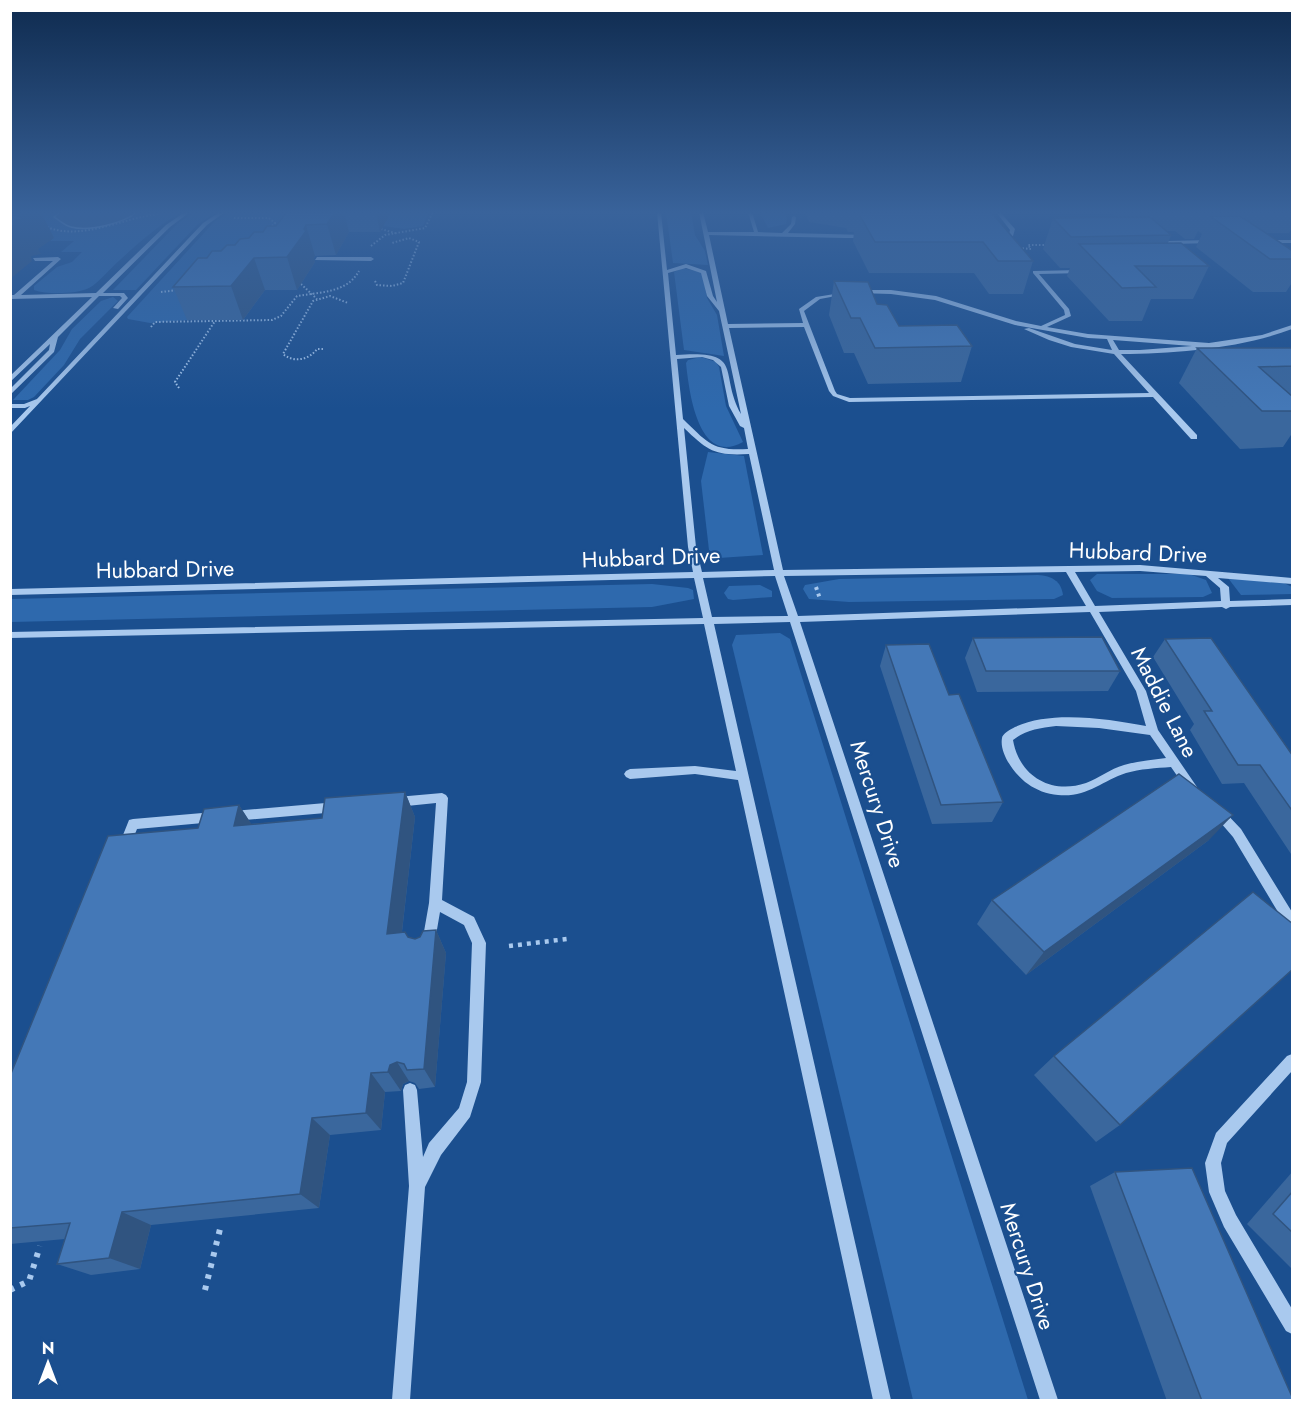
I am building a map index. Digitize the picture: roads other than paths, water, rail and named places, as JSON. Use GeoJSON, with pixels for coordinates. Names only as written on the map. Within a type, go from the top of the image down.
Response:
{"type":"FeatureCollection","features":[{"type":"Feature","properties":{"kind":"street"},"geometry":{"type":"LineString","coordinates":[[13,297],[36,278]]}},
{"type":"Feature","properties":{"kind":"street"},"geometry":{"type":"LineString","coordinates":[[10,381],[116,278]]}},
{"type":"Feature","properties":{"kind":"street"},"geometry":{"type":"LineString","coordinates":[[10,432],[154,278]]}},
{"type":"Feature","properties":{"kind":"street"},"geometry":{"type":"LineString","coordinates":[[666,278],[692,547],[697,575],[710,621],[882,1401]]}},
{"type":"Feature","properties":{"kind":"street"},"geometry":{"type":"LineString","coordinates":[[705,278],[710,296],[725,319],[804,321]]}},
{"type":"Feature","properties":{"kind":"street","name":"Mercury Drive"},"geometry":{"type":"LineString","coordinates":[[715,278],[779,573],[796,619],[1049,1401]]}},
{"type":"Feature","properties":{"kind":"street"},"geometry":{"type":"LineString","coordinates":[[1040,278],[1067,310],[1068,316],[1041,327]]}},
{"type":"Feature","properties":{"kind":"street"},"geometry":{"type":"LineString","coordinates":[[1155,395],[858,401],[835,395],[801,310],[818,298],[847,292],[891,292],[936,298],[1015,323],[1055,341],[1117,353],[1167,352],[1251,340],[1293,327]]}},
{"type":"Feature","properties":{"kind":"street"},"geometry":{"type":"LineString","coordinates":[[13,297],[122,294],[125,298],[85,339],[76,360]]}},
{"type":"Feature","properties":{"kind":"street"},"geometry":{"type":"LineString","coordinates":[[1015,323],[1108,338],[1208,345]]}},
{"type":"Feature","properties":{"kind":"street"},"geometry":{"type":"LineString","coordinates":[[10,393],[52,351],[55,337]]}},
{"type":"Feature","properties":{"kind":"street"},"geometry":{"type":"LineString","coordinates":[[1108,338],[1117,353],[1194,437]]}},
{"type":"Feature","properties":{"kind":"street"},"geometry":{"type":"LineString","coordinates":[[673,357],[702,355],[716,359],[724,366],[733,406],[750,436]]}},
{"type":"Feature","properties":{"kind":"street"},"geometry":{"type":"LineString","coordinates":[[10,406],[25,406],[41,399]]}},
{"type":"Feature","properties":{"kind":"street"},"geometry":{"type":"LineString","coordinates":[[679,419],[701,443],[713,450],[728,453],[753,451]]}},
{"type":"Feature","properties":{"kind":"street","name":"Hubbard Drive"},"geometry":{"type":"LineString","coordinates":[[10,592],[1069,568],[1140,568],[1293,580]]}},
{"type":"Feature","properties":{"kind":"street","name":"Maddie Lane"},"geometry":{"type":"LineString","coordinates":[[1069,568],[1142,691],[1154,731],[1173,762],[1206,801],[1238,833],[1293,923]]}},
{"type":"Feature","properties":{"kind":"street"},"geometry":{"type":"LineString","coordinates":[[1206,572],[1224,587],[1226,606]]}},
{"type":"Feature","properties":{"kind":"street"},"geometry":{"type":"LineString","coordinates":[[10,635],[796,619],[1293,602]]}},
{"type":"Feature","properties":{"kind":"street"},"geometry":{"type":"LineString","coordinates":[[1154,731],[1099,722],[1028,725],[1015,729],[1007,738],[1008,749],[1024,776],[1054,791],[1087,788],[1127,768],[1173,762]]}},
{"type":"Feature","properties":{"kind":"street"},"geometry":{"type":"LineString","coordinates":[[630,774],[695,770],[744,776]]}},
{"type":"Feature","properties":{"kind":"street"},"geometry":{"type":"LineString","coordinates":[[383,803],[442,798],[435,903],[425,954]]}},
{"type":"Feature","properties":{"kind":"street"},"geometry":{"type":"LineString","coordinates":[[120,857],[133,824],[348,806]]}},
{"type":"Feature","properties":{"kind":"street"},"geometry":{"type":"LineString","coordinates":[[417,1186],[435,1149],[465,1112],[474,1082],[480,943],[469,921],[435,903]]}},
{"type":"Feature","properties":{"kind":"street"},"geometry":{"type":"LineString","coordinates":[[1293,1061],[1221,1138],[1213,1163],[1217,1192],[1230,1221],[1293,1325]]}},
{"type":"Feature","properties":{"kind":"street"},"geometry":{"type":"LineString","coordinates":[[401,1401],[417,1186],[410,1090]]}}]}
